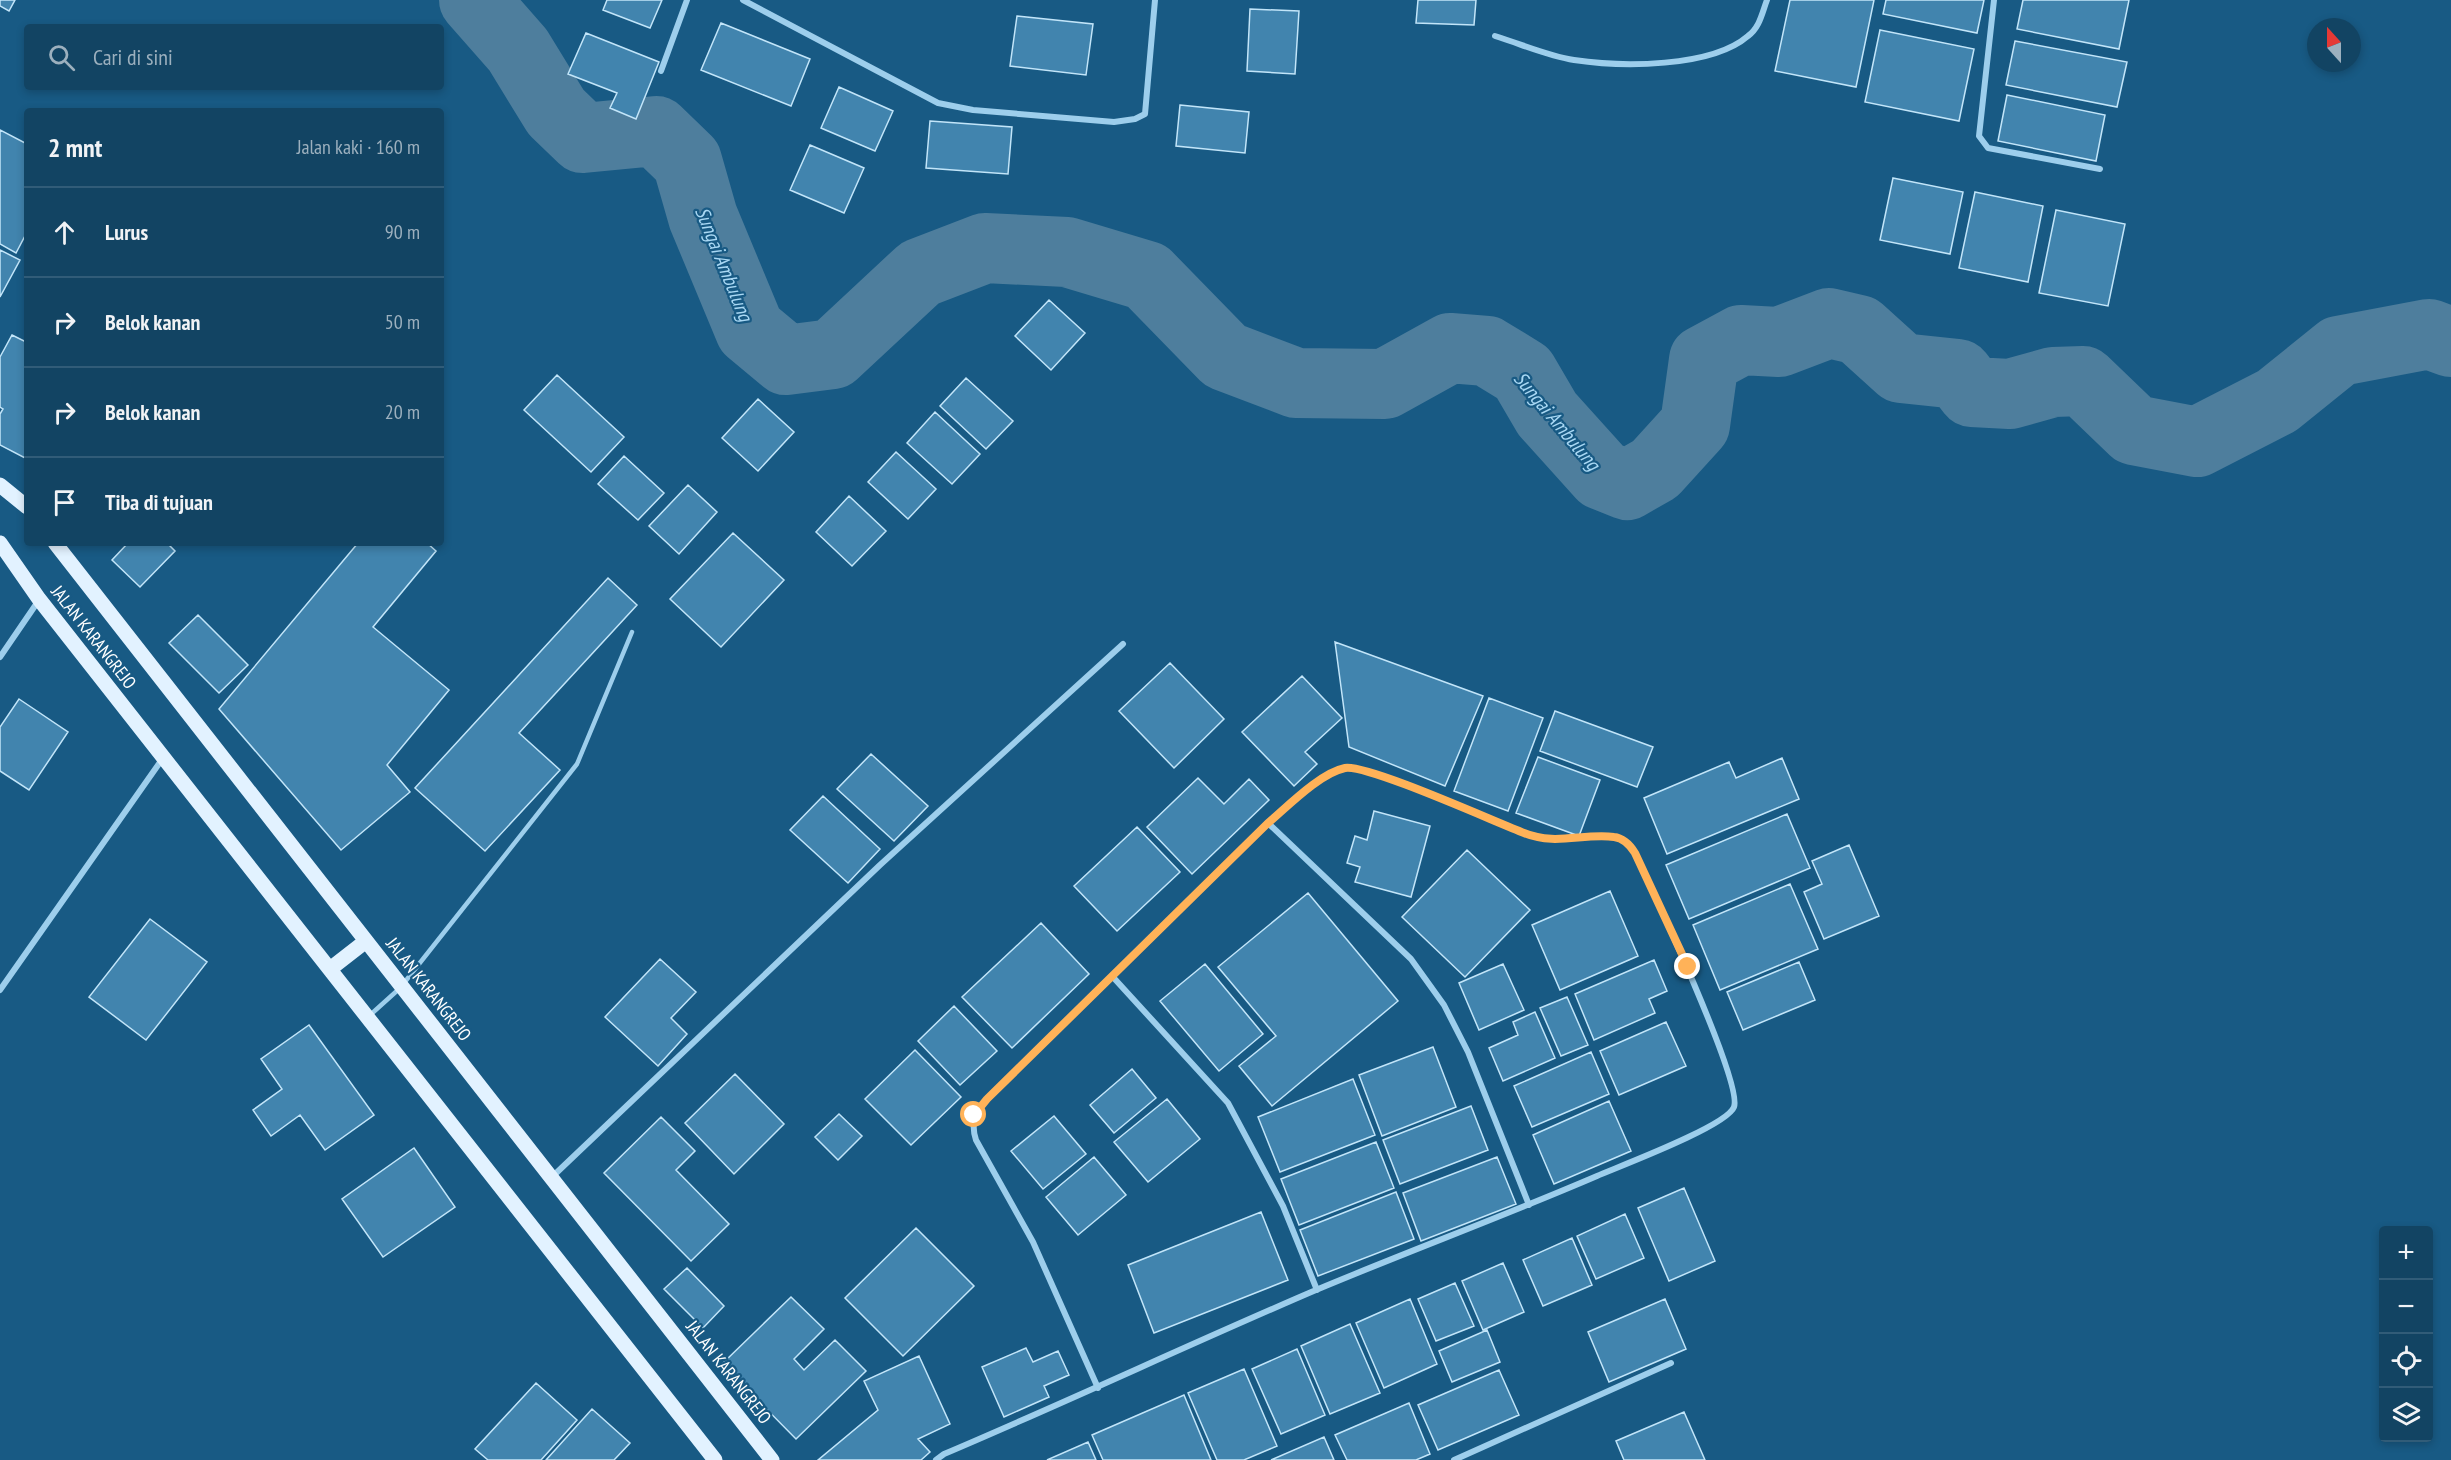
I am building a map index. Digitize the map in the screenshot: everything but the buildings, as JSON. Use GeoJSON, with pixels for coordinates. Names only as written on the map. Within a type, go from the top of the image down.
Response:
{"type":"FeatureCollection","features":[{"type":"Feature","properties":{"kind":"main road"},"geometry":{"type":"LineString","coordinates":[[0,485],[24,505]]}},
{"type":"Feature","properties":{"kind":"main road","name":"JALAN KARANGREJO"},"geometry":{"type":"LineString","coordinates":[[0,543],[39,599],[715,1460]]}},
{"type":"Feature","properties":{"kind":"main road","name":"JALAN KARANGREJO"},"geometry":{"type":"LineString","coordinates":[[57,546],[772,1460]]}},
{"type":"Feature","properties":{"kind":"main road"},"geometry":{"type":"LineString","coordinates":[[330,969],[366,941]]}},
{"type":"Feature","properties":{"kind":"street"},"geometry":{"type":"LineString","coordinates":[[661,71],[687,0]]}},
{"type":"Feature","properties":{"kind":"street"},"geometry":{"type":"LineString","coordinates":[[742,0],[938,103],[973,110],[1114,122],[1135,119],[1144,114],[1155,0]]}},
{"type":"Feature","properties":{"kind":"street"},"geometry":{"type":"LineString","coordinates":[[1495,36],[1572,60],[1622,65],[1680,62],[1726,49],[1748,37],[1759,24],[1767,0]]}},
{"type":"Feature","properties":{"kind":"street"},"geometry":{"type":"LineString","coordinates":[[1994,0],[1979,136],[1988,148],[2100,169]]}},
{"type":"Feature","properties":{"kind":"street"},"geometry":{"type":"LineString","coordinates":[[0,657],[39,599]]}},
{"type":"Feature","properties":{"kind":"street"},"geometry":{"type":"LineString","coordinates":[[551,1178],[880,865],[1124,644]]}},
{"type":"Feature","properties":{"kind":"street"},"geometry":{"type":"LineString","coordinates":[[0,990],[164,758]]}},
{"type":"Feature","properties":{"kind":"street"},"geometry":{"type":"LineString","coordinates":[[936,1460],[944,1454],[1098,1388],[1317,1290],[1529,1205],[1693,1135],[1727,1116],[1734,1107],[1734,1092],[1728,1072],[1688,967],[1635,853],[1628,843],[1616,837],[1560,841],[1530,836],[1358,768],[1345,768],[1316,783],[1268,823],[987,1099],[974,1115],[973,1128],[976,1140],[1033,1242],[1098,1388]]}},
{"type":"Feature","properties":{"kind":"street"},"geometry":{"type":"LineString","coordinates":[[1268,823],[1411,959],[1444,1005],[1468,1052],[1529,1205]]}},
{"type":"Feature","properties":{"kind":"street"},"geometry":{"type":"LineString","coordinates":[[1112,976],[1228,1103],[1283,1206],[1317,1290]]}},
{"type":"Feature","properties":{"kind":"street"},"geometry":{"type":"LineString","coordinates":[[1454,1460],[1671,1363]]}},
{"type":"Feature","properties":{"kind":"lane"},"geometry":{"type":"LineString","coordinates":[[368,1018],[402,987],[577,764],[632,632]]}},
{"type":"Feature","properties":{"kind":"waterway","name":"Sungai Ambulung"},"geometry":{"type":"LineString","coordinates":[[474,0],[518,50],[556,112],[583,138],[656,131],[687,161],[703,217],[750,330],[786,360],[833,354],[920,273],[985,248],[1067,252],[1147,276],[1225,356],[1296,383],[1385,384],[1450,348],[1487,351],[1523,373],[1547,414],[1602,475],[1627,485],[1655,469],[1695,425],[1704,360],[1741,340],[1779,342],[1829,323],[1859,330],[1901,368],[1958,374],[1972,392],[2010,394],[2053,382],[2083,381],[2134,430],[2197,442],[2277,401],[2339,351],[2429,334],[2451,342]]}},
{"type":"Feature","properties":{"kind":"route"},"geometry":{"type":"LineString","coordinates":[[974,1115],[987,1099],[1268,823],[1316,783],[1345,768],[1358,768],[1389,779],[1530,836],[1560,841],[1616,837],[1628,843],[1635,853],[1688,967]]}}]}
